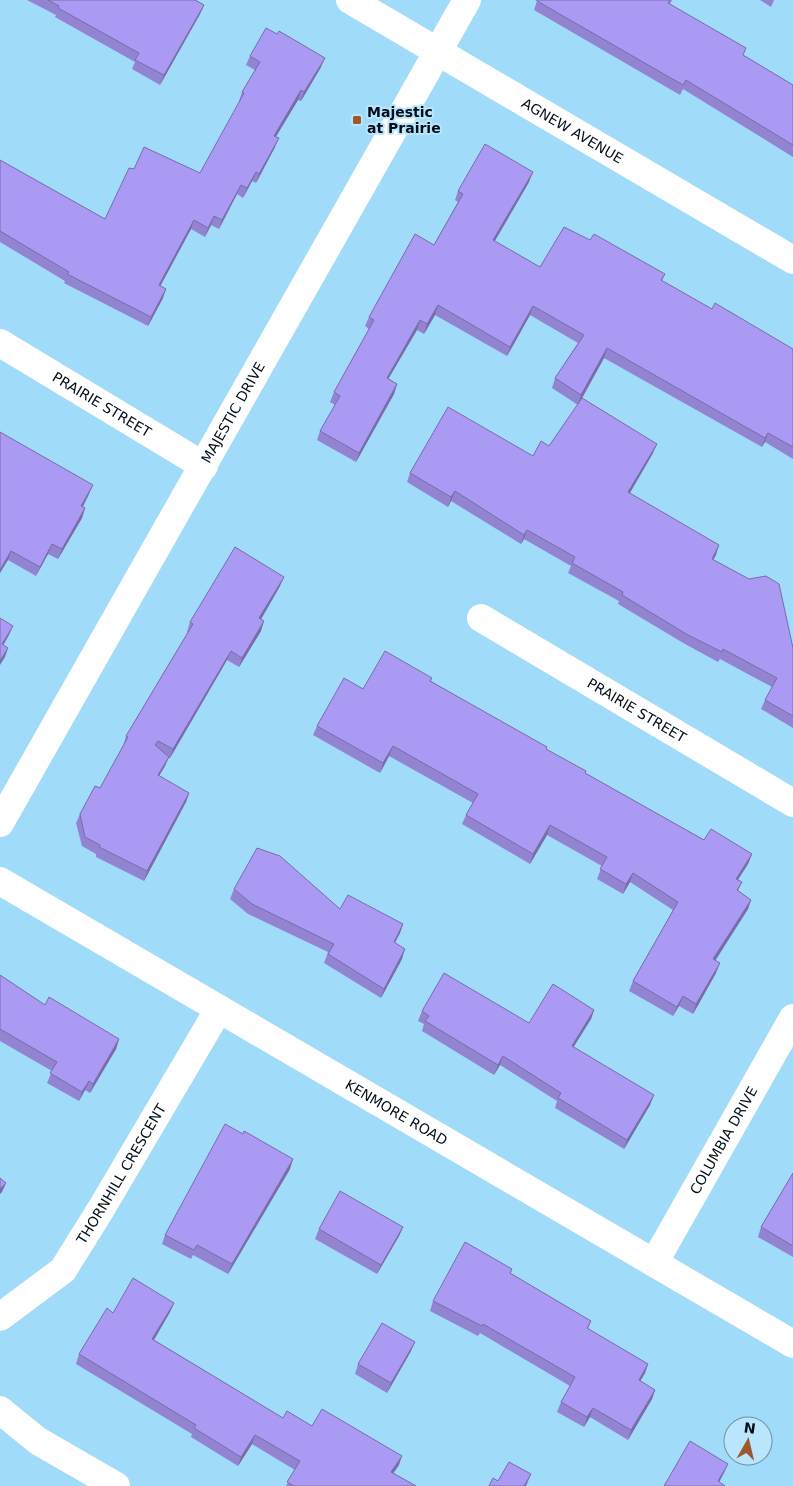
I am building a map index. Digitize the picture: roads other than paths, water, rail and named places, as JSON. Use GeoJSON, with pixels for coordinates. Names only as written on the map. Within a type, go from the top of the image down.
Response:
{"type":"FeatureCollection","features":[{"type":"Feature","properties":{"kind":"street","name":"AGNEW AVENUE"},"geometry":{"type":"LineString","coordinates":[[350,0],[793,260]]}},
{"type":"Feature","properties":{"kind":"street","name":"MAJESTIC DRIVE"},"geometry":{"type":"LineString","coordinates":[[0,823],[467,0]]}},
{"type":"Feature","properties":{"kind":"street","name":"PRAIRIE STREET"},"geometry":{"type":"LineString","coordinates":[[0,344],[204,466]]}},
{"type":"Feature","properties":{"kind":"street","name":"PRAIRIE STREET"},"geometry":{"type":"LineString","coordinates":[[482,618],[793,803]]}},
{"type":"Feature","properties":{"kind":"street","name":"KENMORE ROAD"},"geometry":{"type":"LineString","coordinates":[[0,881],[793,1344]]}},
{"type":"Feature","properties":{"kind":"street","name":"THORNHILL CRESCENT"},"geometry":{"type":"LineString","coordinates":[[0,1317],[63,1270],[219,1009]]}},
{"type":"Feature","properties":{"kind":"street","name":"COLUMBIA DRIVE"},"geometry":{"type":"LineString","coordinates":[[654,1263],[793,1018]]}},
{"type":"Feature","properties":{"kind":"street"},"geometry":{"type":"LineString","coordinates":[[0,1410],[38,1440],[116,1486]]}},
{"type":"Feature","properties":{"kind":"place","name":"Majestic at Prairie"},"geometry":{"type":"Point","coordinates":[357,120]}}]}
